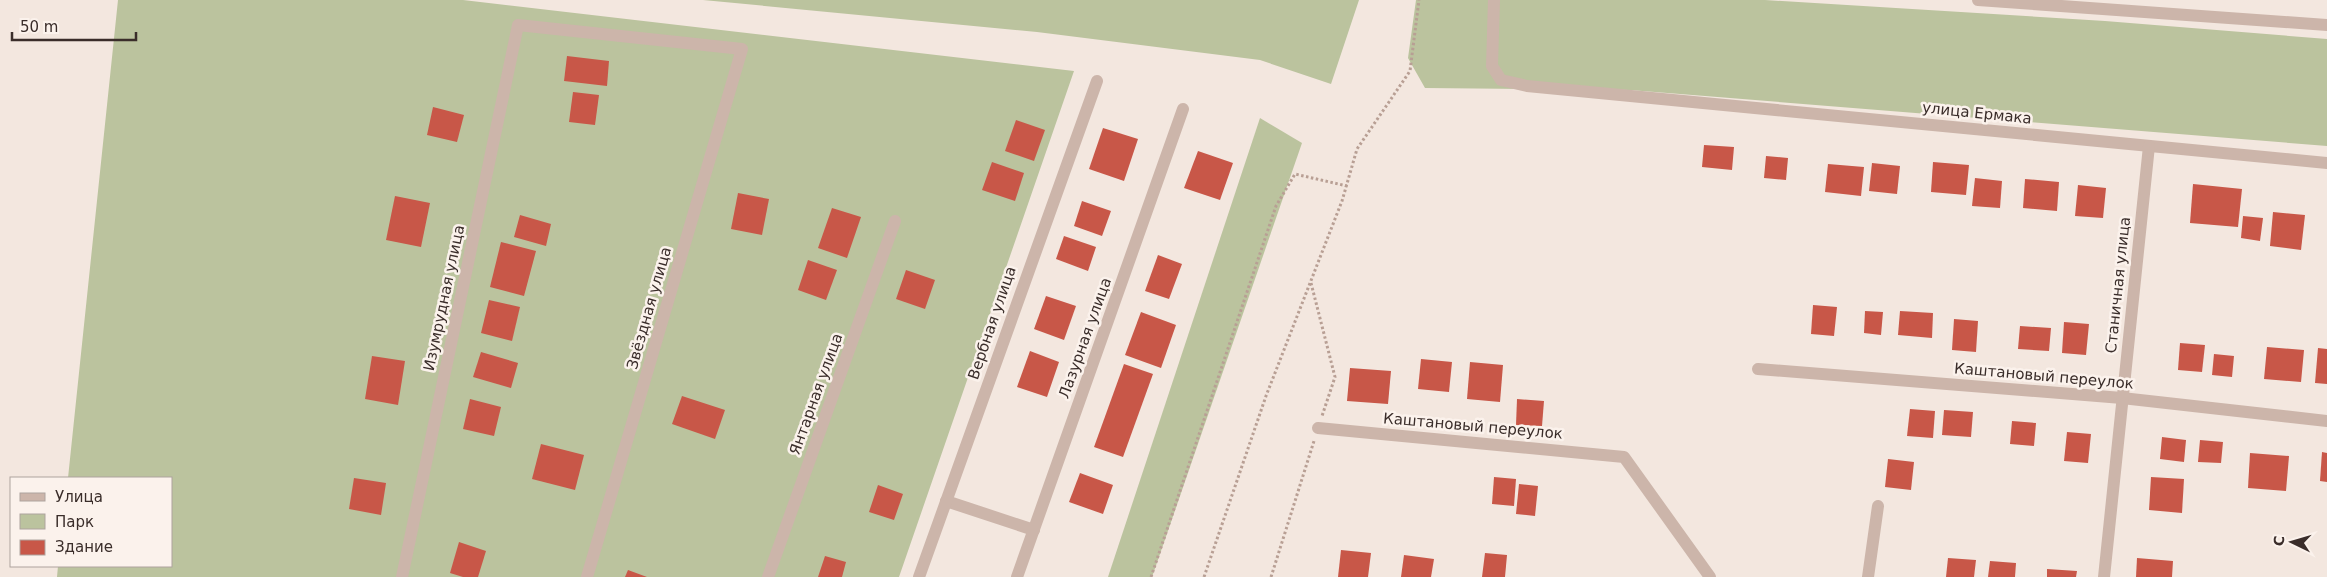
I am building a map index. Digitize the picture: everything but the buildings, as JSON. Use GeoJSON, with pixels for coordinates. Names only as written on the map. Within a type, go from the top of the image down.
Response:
{"type":"FeatureCollection","features":[{"type":"Feature","properties":{"kind":"street","name":"улица Ермака"},"geometry":{"type":"LineString","coordinates":[[1494,0],[1492,66],[1501,80],[1528,86],[2327,163]]}},
{"type":"Feature","properties":{"kind":"street"},"geometry":{"type":"LineString","coordinates":[[1978,0],[2327,25]]}},
{"type":"Feature","properties":{"kind":"street","name":"Изумрудная улица"},"geometry":{"type":"LineString","coordinates":[[402,577],[518,25],[742,49]]}},
{"type":"Feature","properties":{"kind":"street","name":"Звёздная улица"},"geometry":{"type":"LineString","coordinates":[[588,577],[742,49]]}},
{"type":"Feature","properties":{"kind":"street","name":"Вербная улица"},"geometry":{"type":"LineString","coordinates":[[919,577],[1097,81]]}},
{"type":"Feature","properties":{"kind":"street","name":"Лазурная улица"},"geometry":{"type":"LineString","coordinates":[[1017,577],[1183,109]]}},
{"type":"Feature","properties":{"kind":"street","name":"Станичная улица"},"geometry":{"type":"LineString","coordinates":[[2104,577],[2148,146]]}},
{"type":"Feature","properties":{"kind":"street","name":"Янтарная улица"},"geometry":{"type":"LineString","coordinates":[[768,577],[895,222]]}},
{"type":"Feature","properties":{"kind":"street","name":"Каштановый переулок"},"geometry":{"type":"LineString","coordinates":[[1758,369],[2122,398],[2327,421]]}},
{"type":"Feature","properties":{"kind":"street","name":"Каштановый переулок"},"geometry":{"type":"LineString","coordinates":[[1318,428],[1624,457],[1710,577]]}},
{"type":"Feature","properties":{"kind":"street"},"geometry":{"type":"LineString","coordinates":[[946,501],[1034,530]]}},
{"type":"Feature","properties":{"kind":"street"},"geometry":{"type":"LineString","coordinates":[[1868,577],[1878,506]]}},
{"type":"Feature","properties":{"kind":"path"},"geometry":{"type":"LineString","coordinates":[[1204,577],[1266,396],[1358,150],[1410,71],[1419,0]]}},
{"type":"Feature","properties":{"kind":"path"},"geometry":{"type":"LineString","coordinates":[[1151,577],[1276,206],[1295,174],[1346,186]]}},
{"type":"Feature","properties":{"kind":"green space"},"geometry":{"type":"Polygon","coordinates":[[[118,0],[463,0],[1074,71],[899,577],[57,577],[58,567],[172,567],[172,477],[68,477],[118,0]]]}},
{"type":"Feature","properties":{"kind":"green space"},"geometry":{"type":"Polygon","coordinates":[[[703,0],[1359,0],[1331,84],[1260,60],[1037,32],[703,0]]]}},
{"type":"Feature","properties":{"kind":"green space"},"geometry":{"type":"Polygon","coordinates":[[[1416,0],[1765,0],[2105,21],[2327,39],[2327,146],[1630,90],[1425,88],[1408,58],[1416,0]]]}},
{"type":"Feature","properties":{"kind":"green space"},"geometry":{"type":"Polygon","coordinates":[[[1260,118],[1302,143],[1152,577],[1108,577],[1260,118]]]}}]}
